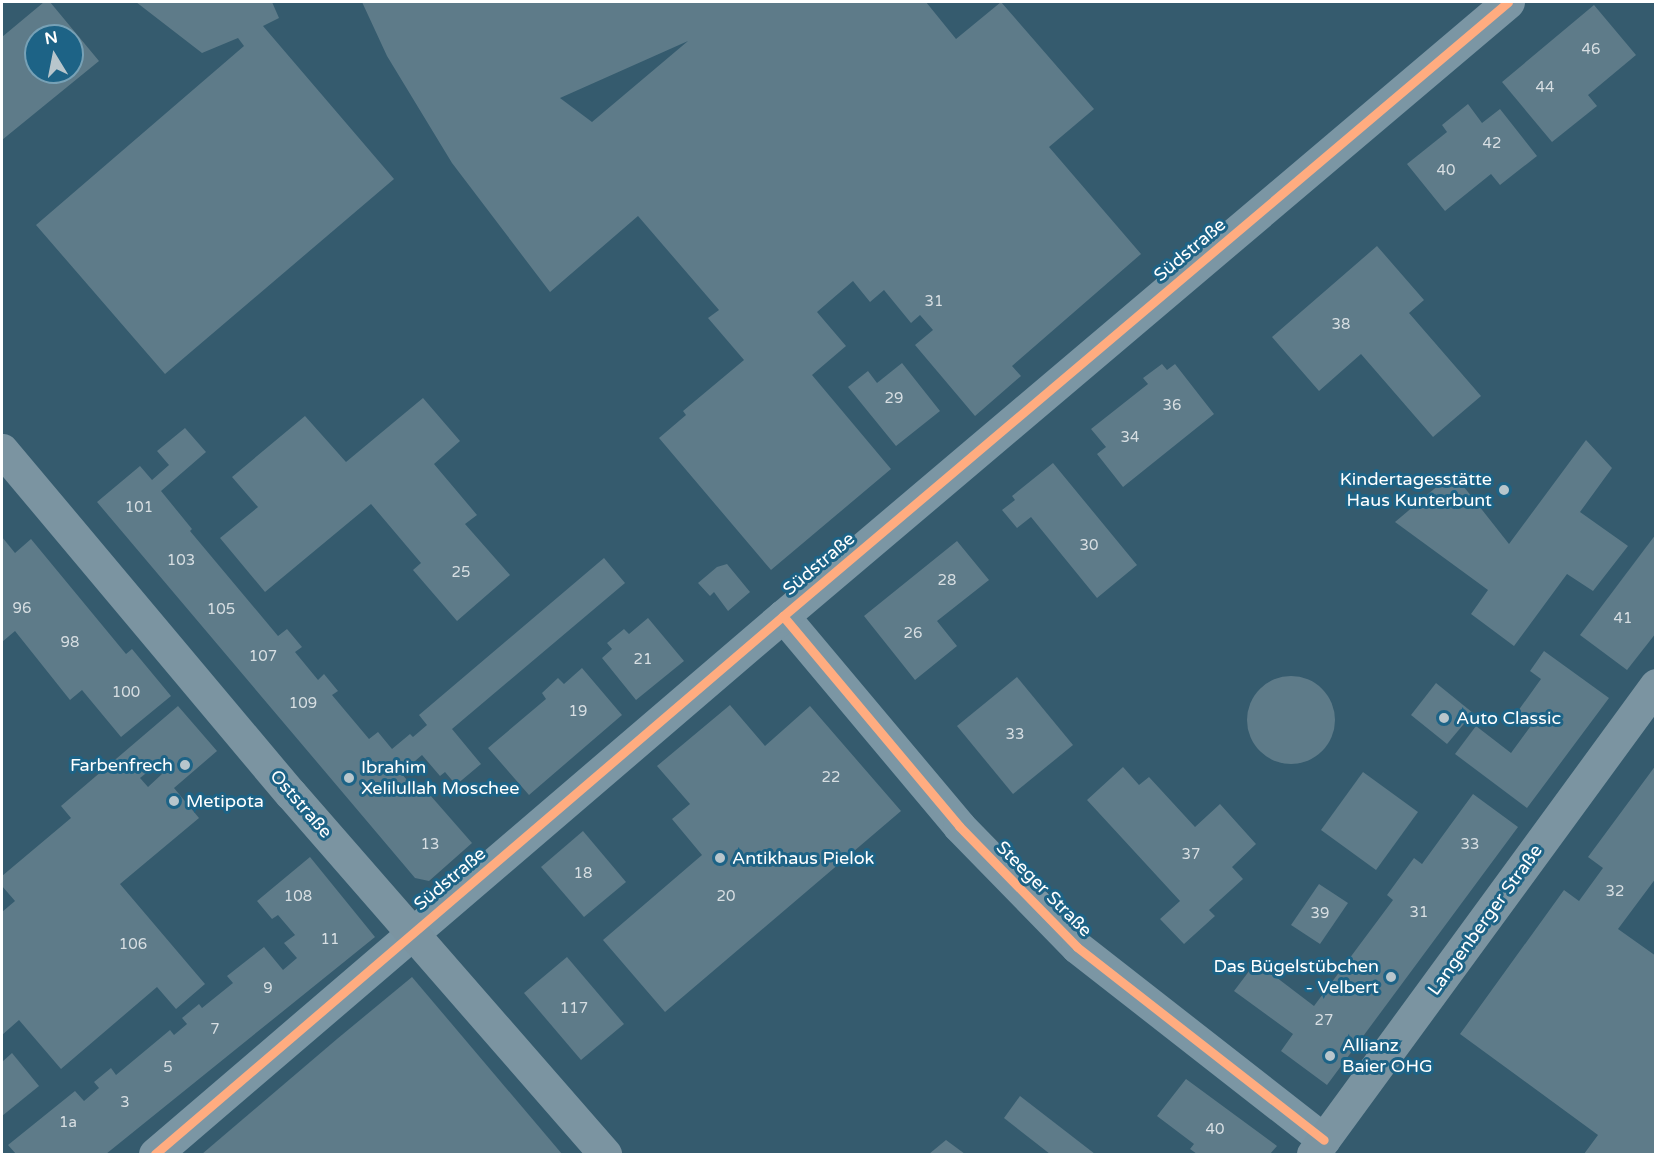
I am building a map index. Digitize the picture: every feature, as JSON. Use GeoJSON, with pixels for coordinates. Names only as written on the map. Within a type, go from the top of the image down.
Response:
{"type":"FeatureCollection","features":[{"type":"Feature","properties":{"kind":"main road","name":"Oststraße"},"geometry":{"type":"LineString","coordinates":[[2,450],[291,794],[605,1155]]}},
{"type":"Feature","properties":{"kind":"main road","name":"Langenberger Straße"},"geometry":{"type":"LineString","coordinates":[[1318,1148],[1656,685]]}},
{"type":"Feature","properties":{"kind":"street","name":"Südstraße"},"geometry":{"type":"LineString","coordinates":[[155,1155],[783,616],[1508,2]]}},
{"type":"Feature","properties":{"kind":"street","name":"Steeger Straße"},"geometry":{"type":"LineString","coordinates":[[783,616],[960,826],[1077,947],[1318,1148]]}},
{"type":"Feature","properties":{"kind":"building"},"geometry":{"type":"Polygon","coordinates":[[[44,2],[50,2],[68,24],[24,24],[24,84],[71,84],[2,140],[2,37],[44,2]]]}},
{"type":"Feature","properties":{"kind":"building"},"geometry":{"type":"Polygon","coordinates":[[[136,2],[272,2],[279,18],[263,26],[394,179],[165,374],[36,225],[244,46],[238,38],[202,53],[136,2]]]}},
{"type":"Feature","properties":{"kind":"building"},"geometry":{"type":"Polygon","coordinates":[[[362,2],[926,2],[956,39],[1001,2],[1094,109],[1049,147],[1141,254],[1012,366],[1021,376],[975,416],[915,345],[933,330],[920,315],[911,323],[884,290],[870,302],[853,281],[817,312],[846,346],[812,375],[891,469],[771,570],[659,438],[686,415],[683,411],[744,360],[708,318],[719,310],[638,216],[550,292],[452,163],[387,56],[362,2]],[[688,41],[560,98],[592,122],[688,41]]]}},
{"type":"Feature","properties":{"kind":"building"},"geometry":{"type":"Polygon","coordinates":[[[1594,5],[1636,55],[1588,95],[1597,106],[1552,142],[1502,82],[1594,5]]]}},
{"type":"Feature","properties":{"kind":"building"},"geometry":{"type":"Polygon","coordinates":[[[84,43],[99,61],[84,73],[84,43]]]}},
{"type":"Feature","properties":{"kind":"building"},"geometry":{"type":"Polygon","coordinates":[[[1468,104],[1482,123],[1500,109],[1537,156],[1500,185],[1491,174],[1445,211],[1407,164],[1447,132],[1442,125],[1468,104]]]}},
{"type":"Feature","properties":{"kind":"building"},"geometry":{"type":"Polygon","coordinates":[[[1377,246],[1424,300],[1409,313],[1481,396],[1433,437],[1361,354],[1319,391],[1272,337],[1377,246]]]}},
{"type":"Feature","properties":{"kind":"building"},"geometry":{"type":"Polygon","coordinates":[[[902,363],[940,411],[896,446],[848,387],[868,371],[877,383],[902,363]]]}},
{"type":"Feature","properties":{"kind":"building"},"geometry":{"type":"Polygon","coordinates":[[[1162,364],[1167,370],[1175,364],[1214,414],[1123,487],[1097,454],[1106,447],[1091,429],[1148,384],[1143,378],[1162,364]]]}},
{"type":"Feature","properties":{"kind":"building"},"geometry":{"type":"Polygon","coordinates":[[[423,398],[460,441],[434,464],[477,515],[465,524],[510,575],[457,621],[413,570],[421,563],[371,504],[265,592],[220,538],[258,507],[232,477],[305,416],[346,462],[423,398]]]}},
{"type":"Feature","properties":{"kind":"building"},"geometry":{"type":"Polygon","coordinates":[[[185,428],[206,452],[161,491],[192,529],[190,531],[278,636],[287,629],[302,647],[295,652],[318,680],[324,674],[338,691],[332,695],[369,739],[378,732],[392,749],[410,734],[413,737],[427,725],[419,715],[604,558],[625,583],[452,729],[481,764],[456,785],[445,772],[440,776],[422,755],[401,773],[418,793],[423,787],[472,843],[429,881],[415,878],[97,502],[140,466],[152,480],[169,465],[157,451],[185,428]]]}},
{"type":"Feature","properties":{"kind":"building"},"geometry":{"type":"Polygon","coordinates":[[[1586,440],[1612,468],[1580,512],[1628,546],[1593,591],[1567,574],[1514,646],[1471,614],[1488,590],[1395,522],[1453,473],[1509,544],[1586,440]]]}},
{"type":"Feature","properties":{"kind":"building"},"geometry":{"type":"Polygon","coordinates":[[[1053,463],[1137,565],[1097,598],[1031,517],[1017,528],[1002,510],[1015,500],[1012,496],[1053,463]]]}},
{"type":"Feature","properties":{"kind":"building"},"geometry":{"type":"Polygon","coordinates":[[[1656,534],[1656,633],[1627,670],[1580,635],[1656,534]]]}},
{"type":"Feature","properties":{"kind":"building"},"geometry":{"type":"Polygon","coordinates":[[[2,537],[15,553],[31,539],[126,654],[132,649],[171,696],[121,737],[82,690],[70,700],[15,631],[2,642],[2,537]]]}},
{"type":"Feature","properties":{"kind":"building"},"geometry":{"type":"Polygon","coordinates":[[[957,541],[989,580],[937,621],[957,646],[915,680],[864,616],[957,541]]]}},
{"type":"Feature","properties":{"kind":"building"},"geometry":{"type":"Polygon","coordinates":[[[727,564],[750,592],[728,611],[714,592],[710,596],[698,583],[717,567],[727,564]]]}},
{"type":"Feature","properties":{"kind":"building"},"geometry":{"type":"Polygon","coordinates":[[[648,618],[684,661],[636,700],[602,658],[612,649],[607,643],[624,629],[629,634],[648,618]]]}},
{"type":"Feature","properties":{"kind":"building"},"geometry":{"type":"Polygon","coordinates":[[[1544,651],[1609,698],[1527,808],[1455,754],[1476,726],[1511,753],[1533,723],[1518,711],[1541,679],[1530,671],[1544,651]]]}},
{"type":"Feature","properties":{"kind":"building"},"geometry":{"type":"Polygon","coordinates":[[[582,668],[622,715],[529,795],[488,748],[546,699],[542,693],[558,678],[564,684],[582,668]]]}},
{"type":"Feature","properties":{"kind":"building"},"geometry":{"type":"Polygon","coordinates":[[[1291,676],[1308,679],[1322,689],[1332,703],[1335,720],[1332,737],[1322,751],[1308,761],[1291,764],[1274,761],[1260,751],[1250,737],[1247,720],[1250,703],[1260,689],[1274,679],[1291,676]]]}},
{"type":"Feature","properties":{"kind":"building"},"geometry":{"type":"Polygon","coordinates":[[[1017,677],[1073,745],[1013,794],[957,726],[1017,677]]]}},
{"type":"Feature","properties":{"kind":"building"},"geometry":{"type":"Polygon","coordinates":[[[1436,683],[1473,713],[1447,744],[1411,715],[1436,683]]]}},
{"type":"Feature","properties":{"kind":"building"},"geometry":{"type":"Polygon","coordinates":[[[730,705],[765,746],[810,706],[901,811],[665,1012],[603,940],[702,855],[672,819],[690,804],[657,766],[730,705]]]}},
{"type":"Feature","properties":{"kind":"building"},"geometry":{"type":"Polygon","coordinates":[[[178,706],[217,751],[174,788],[199,818],[120,884],[205,984],[176,1009],[157,987],[61,1069],[19,1020],[2,1035],[2,912],[15,901],[2,886],[2,876],[71,818],[61,806],[178,706]],[[152,762],[147,766],[150,770],[140,778],[148,787],[162,774],[152,762]]]}},
{"type":"Feature","properties":{"kind":"building"},"geometry":{"type":"Polygon","coordinates":[[[1656,765],[1656,878],[1618,929],[1656,956],[1656,1154],[1584,1154],[1598,1135],[1460,1034],[1564,890],[1579,901],[1603,868],[1588,857],[1656,765]]]}},
{"type":"Feature","properties":{"kind":"building"},"geometry":{"type":"Polygon","coordinates":[[[1123,767],[1139,785],[1149,777],[1195,827],[1220,804],[1256,844],[1232,867],[1243,879],[1209,910],[1215,916],[1184,944],[1160,919],[1180,901],[1087,800],[1123,767]]]}},
{"type":"Feature","properties":{"kind":"building"},"geometry":{"type":"Polygon","coordinates":[[[1363,772],[1418,812],[1376,870],[1321,830],[1363,772]]]}},
{"type":"Feature","properties":{"kind":"building"},"geometry":{"type":"Polygon","coordinates":[[[1473,794],[1518,827],[1327,1085],[1281,1051],[1293,1034],[1234,991],[1256,962],[1314,1006],[1393,900],[1387,895],[1414,858],[1422,864],[1473,794]]]}},
{"type":"Feature","properties":{"kind":"building"},"geometry":{"type":"Polygon","coordinates":[[[583,831],[626,882],[584,917],[541,867],[583,831]]]}},
{"type":"Feature","properties":{"kind":"building"},"geometry":{"type":"Polygon","coordinates":[[[310,857],[375,937],[106,1154],[16,1154],[8,1145],[75,1091],[84,1101],[99,1088],[94,1082],[111,1068],[116,1075],[170,1030],[174,1035],[187,1024],[182,1018],[199,1004],[202,1008],[233,983],[227,976],[264,947],[283,970],[297,958],[284,943],[295,935],[278,915],[272,919],[257,901],[310,857]]]}},
{"type":"Feature","properties":{"kind":"building"},"geometry":{"type":"Polygon","coordinates":[[[1319,884],[1348,903],[1320,944],[1291,925],[1319,884]]]}},
{"type":"Feature","properties":{"kind":"building"},"geometry":{"type":"Polygon","coordinates":[[[567,957],[624,1024],[581,1060],[524,993],[567,957]]]}},
{"type":"Feature","properties":{"kind":"building"},"geometry":{"type":"Polygon","coordinates":[[[412,977],[562,1154],[202,1154],[337,1039],[412,977]]]}},
{"type":"Feature","properties":{"kind":"building"},"geometry":{"type":"Polygon","coordinates":[[[12,1053],[39,1086],[2,1116],[2,1062],[12,1053]]]}},
{"type":"Feature","properties":{"kind":"building"},"geometry":{"type":"Polygon","coordinates":[[[1186,1079],[1277,1146],[1270,1154],[1197,1154],[1190,1149],[1194,1144],[1157,1116],[1186,1079]]]}},
{"type":"Feature","properties":{"kind":"building"},"geometry":{"type":"Polygon","coordinates":[[[1020,1096],[1095,1154],[1050,1154],[1004,1118],[1020,1096]]]}},
{"type":"Feature","properties":{"kind":"building"},"geometry":{"type":"Polygon","coordinates":[[[946,1140],[965,1154],[929,1154],[946,1140]]]}},
{"type":"Feature","properties":{"kind":"cycle path"},"geometry":{"type":"LineString","coordinates":[[155,1154],[783,616],[1508,2]]}},
{"type":"Feature","properties":{"kind":"cycle path"},"geometry":{"type":"LineString","coordinates":[[783,616],[959,826],[1077,947],[1324,1140]]}},
{"type":"Feature","properties":{"kind":"place","name":"Kindertagesstätte Haus Kunterbunt"},"geometry":{"type":"Point","coordinates":[1504,490]}},
{"type":"Feature","properties":{"kind":"place","name":"Auto Classic"},"geometry":{"type":"Point","coordinates":[1444,718]}},
{"type":"Feature","properties":{"kind":"place","name":"Farbenfrech"},"geometry":{"type":"Point","coordinates":[185,765]}},
{"type":"Feature","properties":{"kind":"place","name":"Ibrahim Xelilullah Moschee"},"geometry":{"type":"Point","coordinates":[349,778]}},
{"type":"Feature","properties":{"kind":"place","name":"Metipota"},"geometry":{"type":"Point","coordinates":[174,801]}},
{"type":"Feature","properties":{"kind":"place","name":"Antikhaus Pielok"},"geometry":{"type":"Point","coordinates":[720,858]}},
{"type":"Feature","properties":{"kind":"place","name":"Das Bügelstübchen - Velbert"},"geometry":{"type":"Point","coordinates":[1391,977]}},
{"type":"Feature","properties":{"kind":"place","name":"Allianz Baier OHG"},"geometry":{"type":"Point","coordinates":[1330,1056]}}]}
